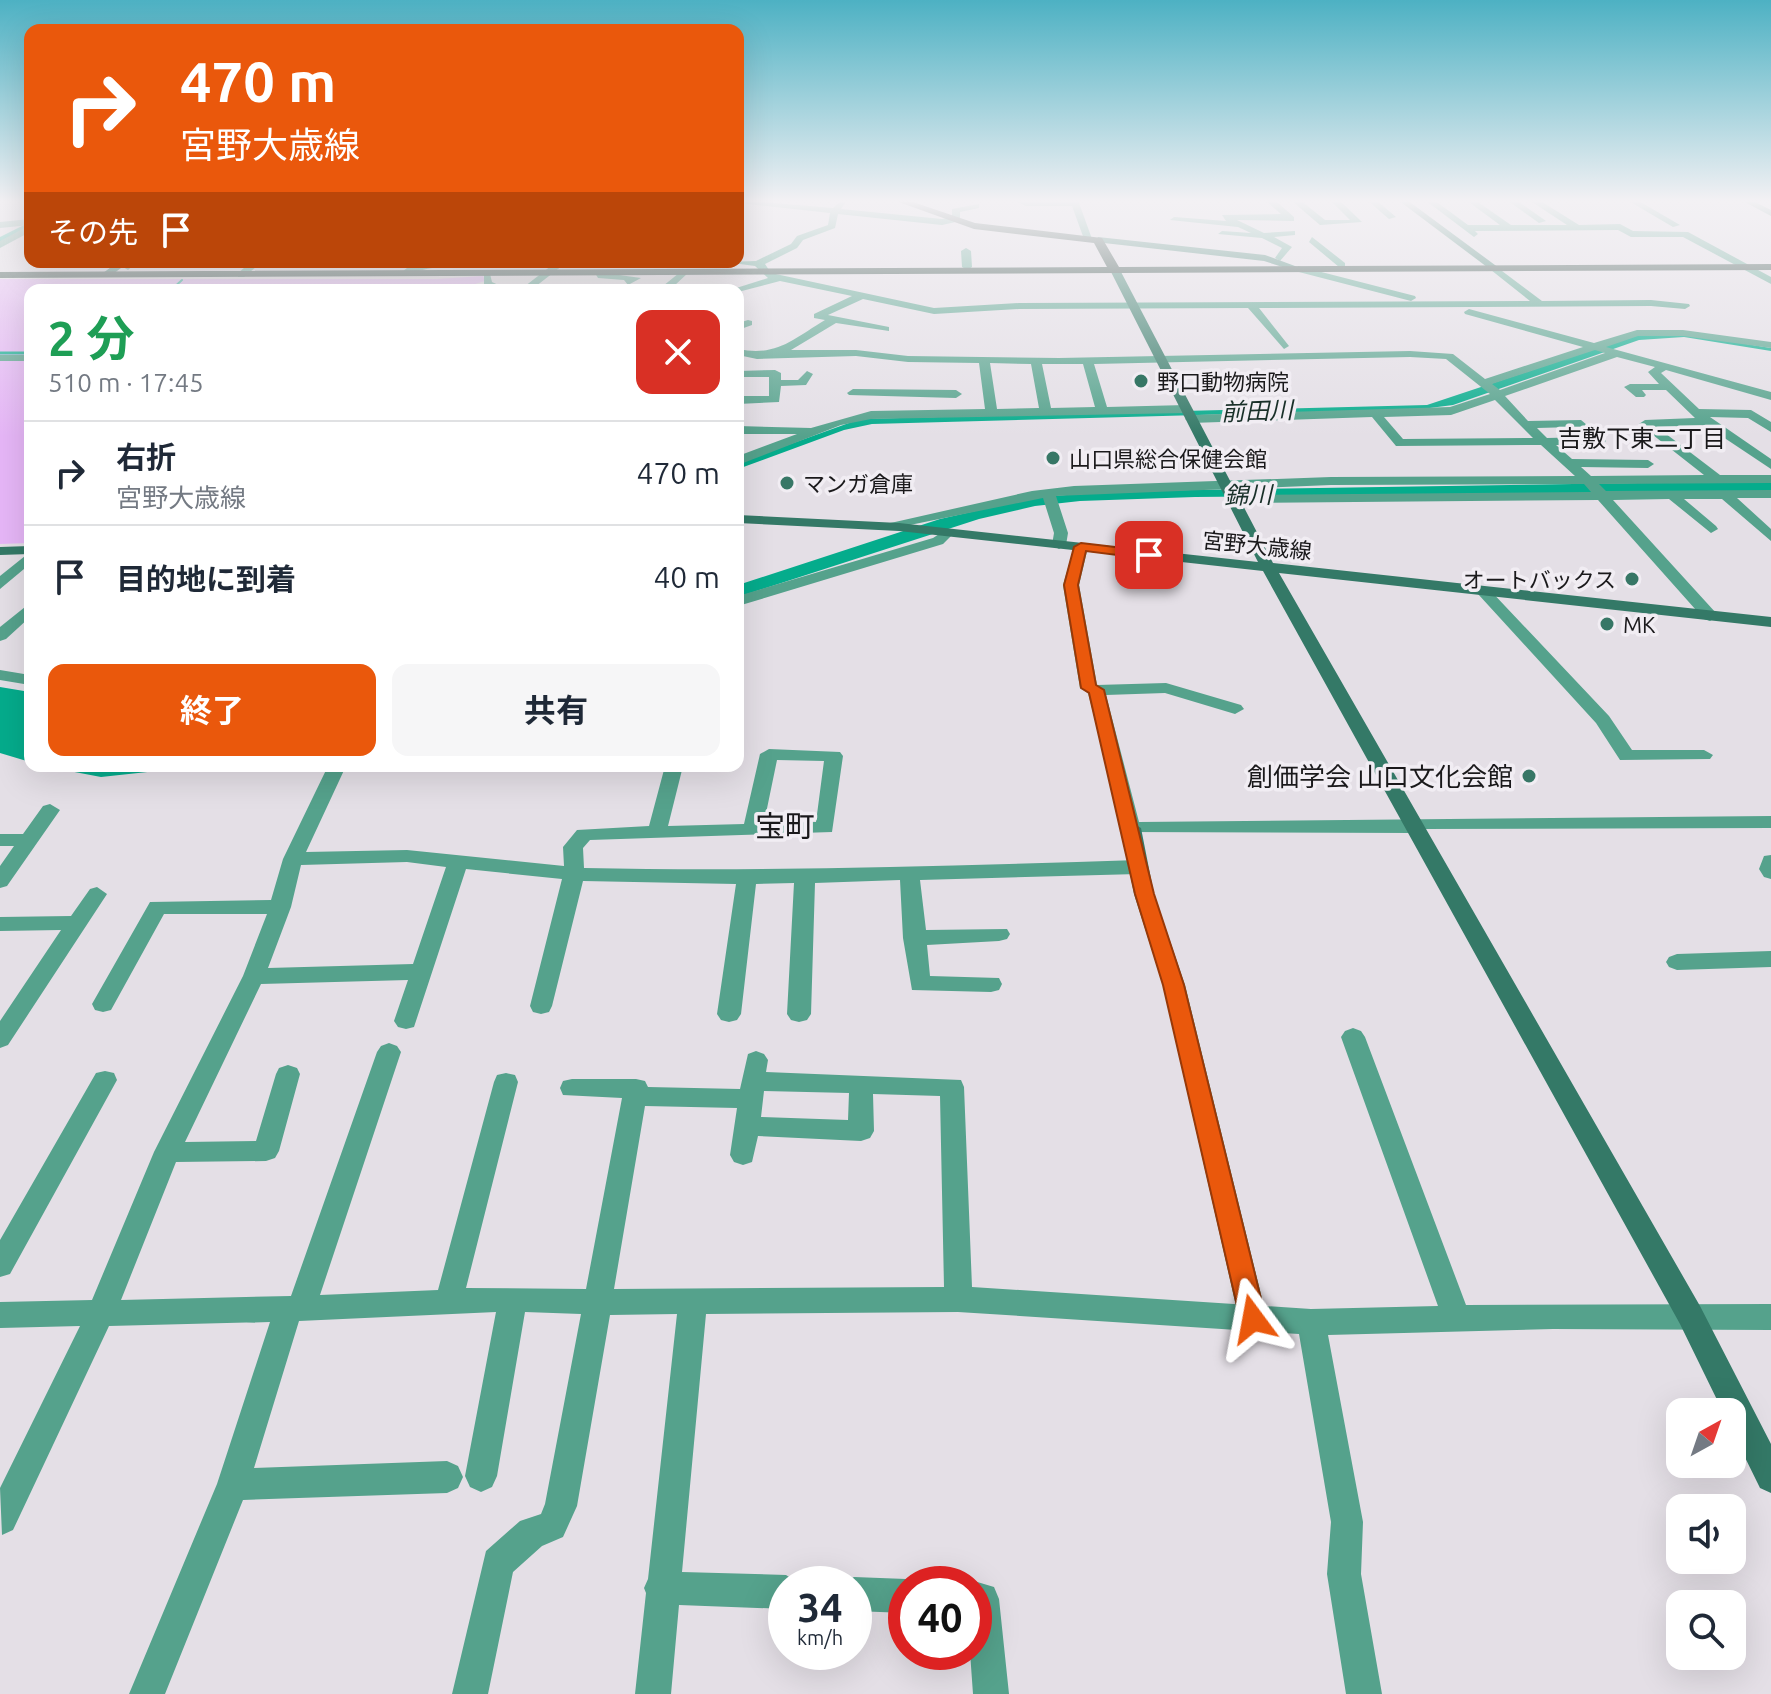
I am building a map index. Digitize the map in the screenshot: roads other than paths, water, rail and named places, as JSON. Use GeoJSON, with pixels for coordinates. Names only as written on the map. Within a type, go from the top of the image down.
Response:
{"type":"FeatureCollection","features":[{"type":"Feature","properties":{"kind":"street"},"geometry":{"type":"LineString","coordinates":[[628,282],[634,279]]}},
{"type":"Feature","properties":{"kind":"street"},"geometry":{"type":"LineString","coordinates":[[744,288],[775,279]]}},
{"type":"Feature","properties":{"kind":"street"},"geometry":{"type":"LineString","coordinates":[[784,279],[919,309],[949,312],[1019,306],[1651,303],[1685,306]]}},
{"type":"Feature","properties":{"kind":"street"},"geometry":{"type":"LineString","coordinates":[[1120,279],[1269,569],[1690,1315],[1771,1477]]}},
{"type":"Feature","properties":{"kind":"street"},"geometry":{"type":"LineString","coordinates":[[1344,279],[1771,396]]}},
{"type":"Feature","properties":{"kind":"street"},"geometry":{"type":"LineString","coordinates":[[1508,279],[1539,303]]}},
{"type":"Feature","properties":{"kind":"street"},"geometry":{"type":"LineString","coordinates":[[860,296],[818,316],[885,329]]}},
{"type":"Feature","properties":{"kind":"street"},"geometry":{"type":"LineString","coordinates":[[1252,306],[1284,346]]}},
{"type":"Feature","properties":{"kind":"street"},"geometry":{"type":"LineString","coordinates":[[908,316],[919,309]]}},
{"type":"Feature","properties":{"kind":"street"},"geometry":{"type":"LineString","coordinates":[[780,353],[835,319]]}},
{"type":"Feature","properties":{"kind":"street"},"geometry":{"type":"LineString","coordinates":[[874,337],[897,322]]}},
{"type":"Feature","properties":{"kind":"street"},"geometry":{"type":"LineString","coordinates":[[1484,384],[1592,346],[1649,331],[1771,345]]}},
{"type":"Feature","properties":{"kind":"street"},"geometry":{"type":"LineString","coordinates":[[744,354],[860,349],[908,359],[955,377]]}},
{"type":"Feature","properties":{"kind":"street"},"geometry":{"type":"LineString","coordinates":[[744,459],[816,430],[871,415],[1102,409],[1189,415],[1377,416],[1451,411],[1617,353]]}},
{"type":"Feature","properties":{"kind":"street"},"geometry":{"type":"LineString","coordinates":[[853,393],[884,393],[955,377],[984,359],[1088,361],[1410,354],[1449,356],[1497,394],[1589,481],[1710,616]]}},
{"type":"Feature","properties":{"kind":"street"},"geometry":{"type":"LineString","coordinates":[[0,358],[24,358]]}},
{"type":"Feature","properties":{"kind":"street"},"geometry":{"type":"LineString","coordinates":[[900,371],[908,359]]}},
{"type":"Feature","properties":{"kind":"street"},"geometry":{"type":"LineString","coordinates":[[984,359],[991,412]]}},
{"type":"Feature","properties":{"kind":"street"},"geometry":{"type":"LineString","coordinates":[[1036,359],[1045,410]]}},
{"type":"Feature","properties":{"kind":"street"},"geometry":{"type":"LineString","coordinates":[[1088,361],[1102,409]]}},
{"type":"Feature","properties":{"kind":"street"},"geometry":{"type":"LineString","coordinates":[[1665,366],[1654,372],[1696,413],[1771,465]]}},
{"type":"Feature","properties":{"kind":"street"},"geometry":{"type":"LineString","coordinates":[[744,374],[775,373],[775,399],[744,400]]}},
{"type":"Feature","properties":{"kind":"street"},"geometry":{"type":"LineString","coordinates":[[775,383],[802,383],[807,374]]}},
{"type":"Feature","properties":{"kind":"street"},"geometry":{"type":"LineString","coordinates":[[955,377],[956,413]]}},
{"type":"Feature","properties":{"kind":"street"},"geometry":{"type":"LineString","coordinates":[[884,393],[892,382]]}},
{"type":"Feature","properties":{"kind":"street"},"geometry":{"type":"LineString","coordinates":[[1640,395],[1630,387],[1672,387]]}},
{"type":"Feature","properties":{"kind":"street"},"geometry":{"type":"LineString","coordinates":[[1696,413],[1751,414],[1771,428]]}},
{"type":"Feature","properties":{"kind":"street"},"geometry":{"type":"LineString","coordinates":[[1377,416],[1400,443],[1600,441],[1577,423],[1527,425]]}},
{"type":"Feature","properties":{"kind":"street"},"geometry":{"type":"LineString","coordinates":[[1708,421],[1645,424],[1717,479]]}},
{"type":"Feature","properties":{"kind":"street"},"geometry":{"type":"LineString","coordinates":[[744,430],[816,430]]}},
{"type":"Feature","properties":{"kind":"street"},"geometry":{"type":"LineString","coordinates":[[1728,435],[1771,435]]}},
{"type":"Feature","properties":{"kind":"street"},"geometry":{"type":"LineString","coordinates":[[744,450],[767,449]]}},
{"type":"Feature","properties":{"kind":"street"},"geometry":{"type":"LineString","coordinates":[[1569,463],[1648,464]]}},
{"type":"Feature","properties":{"kind":"street"},"geometry":{"type":"LineString","coordinates":[[1230,492],[1331,481],[1771,479]]}},
{"type":"Feature","properties":{"kind":"street"},"geometry":{"type":"LineString","coordinates":[[897,527],[1048,493],[1230,492],[1604,498],[1771,494]]}},
{"type":"Feature","properties":{"kind":"street"},"geometry":{"type":"LineString","coordinates":[[1048,493],[1061,533],[1059,545]]}},
{"type":"Feature","properties":{"kind":"street"},"geometry":{"type":"LineString","coordinates":[[1727,496],[1771,537]]}},
{"type":"Feature","properties":{"kind":"street"},"geometry":{"type":"LineString","coordinates":[[1674,497],[1711,529]]}},
{"type":"Feature","properties":{"kind":"street","name":"宮野大歳線"},"geometry":{"type":"LineString","coordinates":[[744,519],[897,527],[1771,622]]}},
{"type":"Feature","properties":{"kind":"street"},"geometry":{"type":"LineString","coordinates":[[744,599],[938,541],[944,532]]}},
{"type":"Feature","properties":{"kind":"street"},"geometry":{"type":"LineString","coordinates":[[1081,547],[1071,585],[1073,611],[1089,688],[1166,688],[1235,709]]}},
{"type":"Feature","properties":{"kind":"street"},"geometry":{"type":"LineString","coordinates":[[0,551],[24,550]]}},
{"type":"Feature","properties":{"kind":"street"},"geometry":{"type":"LineString","coordinates":[[0,584],[24,562]]}},
{"type":"Feature","properties":{"kind":"street"},"geometry":{"type":"LineString","coordinates":[[1483,591],[1603,720],[1626,756],[1704,755]]}},
{"type":"Feature","properties":{"kind":"street"},"geometry":{"type":"LineString","coordinates":[[0,636],[24,614]]}},
{"type":"Feature","properties":{"kind":"street"},"geometry":{"type":"LineString","coordinates":[[1096,690],[1138,867],[1174,985],[1253,1319]]}},
{"type":"Feature","properties":{"kind":"street"},"geometry":{"type":"LineString","coordinates":[[541,1006],[574,874],[573,847],[584,834],[825,828],[834,756],[769,754],[753,829]]}},
{"type":"Feature","properties":{"kind":"street"},"geometry":{"type":"LineString","coordinates":[[2,1519],[101,1313],[167,1152],[254,976],[280,907],[293,859],[334,772]]}},
{"type":"Feature","properties":{"kind":"street"},"geometry":{"type":"LineString","coordinates":[[657,832],[672,772]]}},
{"type":"Feature","properties":{"kind":"street"},"geometry":{"type":"LineString","coordinates":[[0,881],[50,810]]}},
{"type":"Feature","properties":{"kind":"street"},"geometry":{"type":"LineString","coordinates":[[1131,828],[1771,822]]}},
{"type":"Feature","properties":{"kind":"street"},"geometry":{"type":"LineString","coordinates":[[0,840],[27,840]]}},
{"type":"Feature","properties":{"kind":"street"},"geometry":{"type":"LineString","coordinates":[[293,859],[407,856],[574,874],[747,878],[805,878],[909,871],[1138,867]]}},
{"type":"Feature","properties":{"kind":"street"},"geometry":{"type":"LineString","coordinates":[[406,1021],[458,861]]}},
{"type":"Feature","properties":{"kind":"street"},"geometry":{"type":"LineString","coordinates":[[1771,861],[1771,872]]}},
{"type":"Feature","properties":{"kind":"street"},"geometry":{"type":"LineString","coordinates":[[909,871],[920,984],[991,984]]}},
{"type":"Feature","properties":{"kind":"street"},"geometry":{"type":"LineString","coordinates":[[729,1014],[747,878]]}},
{"type":"Feature","properties":{"kind":"street"},"geometry":{"type":"LineString","coordinates":[[799,1014],[805,878]]}},
{"type":"Feature","properties":{"kind":"street"},"geometry":{"type":"LineString","coordinates":[[0,1039],[97,894]]}},
{"type":"Feature","properties":{"kind":"street"},"geometry":{"type":"LineString","coordinates":[[103,1004],[157,907],[280,907]]}},
{"type":"Feature","properties":{"kind":"street"},"geometry":{"type":"LineString","coordinates":[[0,924],[79,923]]}},
{"type":"Feature","properties":{"kind":"street"},"geometry":{"type":"LineString","coordinates":[[914,938],[999,934]]}},
{"type":"Feature","properties":{"kind":"street"},"geometry":{"type":"LineString","coordinates":[[1677,962],[1771,959]]}},
{"type":"Feature","properties":{"kind":"street"},"geometry":{"type":"LineString","coordinates":[[254,976],[422,972]]}},
{"type":"Feature","properties":{"kind":"street"},"geometry":{"type":"LineString","coordinates":[[1353,1037],[1456,1317]]}},
{"type":"Feature","properties":{"kind":"street"},"geometry":{"type":"LineString","coordinates":[[147,1694],[233,1485],[389,1052]]}},
{"type":"Feature","properties":{"kind":"street"},"geometry":{"type":"LineString","coordinates":[[167,1152],[266,1151],[288,1074]]}},
{"type":"Feature","properties":{"kind":"street"},"geometry":{"type":"LineString","coordinates":[[0,1265],[105,1080]]}},
{"type":"Feature","properties":{"kind":"street"},"geometry":{"type":"LineString","coordinates":[[633,1096],[755,1080],[952,1087],[958,1299]]}},
{"type":"Feature","properties":{"kind":"street"},"geometry":{"type":"LineString","coordinates":[[743,1155],[755,1080]]}},
{"type":"Feature","properties":{"kind":"street"},"geometry":{"type":"LineString","coordinates":[[449,1301],[506,1082]]}},
{"type":"Feature","properties":{"kind":"street"},"geometry":{"type":"LineString","coordinates":[[748,1126],[861,1131],[861,1084]]}},
{"type":"Feature","properties":{"kind":"street"},"geometry":{"type":"LineString","coordinates":[[470,1694],[498,1563],[532,1533],[552,1526],[561,1506],[636,1088],[572,1088]]}},
{"type":"Feature","properties":{"kind":"street"},"geometry":{"type":"LineString","coordinates":[[0,1315],[295,1309],[513,1299],[598,1302],[958,1299],[1311,1322],[1456,1317],[1771,1317]]}},
{"type":"Feature","properties":{"kind":"street"},"geometry":{"type":"LineString","coordinates":[[481,1476],[513,1299]]}},
{"type":"Feature","properties":{"kind":"street"},"geometry":{"type":"LineString","coordinates":[[653,1694],[661,1588],[693,1301]]}},
{"type":"Feature","properties":{"kind":"street"},"geometry":{"type":"LineString","coordinates":[[1311,1322],[1347,1522],[1344,1574],[1364,1694]]}},
{"type":"Feature","properties":{"kind":"street"},"geometry":{"type":"LineString","coordinates":[[233,1485],[447,1477]]}},
{"type":"Feature","properties":{"kind":"street"},"geometry":{"type":"LineString","coordinates":[[661,1588],[768,1591]]}},
{"type":"Feature","properties":{"kind":"street"},"geometry":{"type":"LineString","coordinates":[[989,1670],[991,1694]]}},
{"type":"Feature","properties":{"kind":"water","name":"前田川"},"geometry":{"type":"Polygon","coordinates":[[[1637,335],[1691,335],[1771,348],[1771,351],[1684,337],[1639,340],[1453,405],[1422,409],[872,424],[844,430],[744,467],[744,461],[860,419],[1427,405],[1637,335]]]}},
{"type":"Feature","properties":{"kind":"water","name":"錦川"},"geometry":{"type":"Polygon","coordinates":[[[1771,481],[1771,491],[1080,501],[1035,506],[979,519],[744,595],[744,583],[940,519],[1037,497],[1125,491],[1771,481]]]}},
{"type":"Feature","properties":{"kind":"water"},"geometry":{"type":"Polygon","coordinates":[[[0,687],[24,691],[24,760],[0,753],[0,687]]]}},
{"type":"Feature","properties":{"kind":"water"},"geometry":{"type":"Polygon","coordinates":[[[75,772],[147,772],[101,777],[75,772]]]}},
{"type":"Feature","properties":{"kind":"waterway"},"geometry":{"type":"LineString","coordinates":[[178,284],[182,280]]}},
{"type":"Feature","properties":{"kind":"waterway"},"geometry":{"type":"LineString","coordinates":[[0,353],[24,353]]}},
{"type":"Feature","properties":{"kind":"place","name":"野口動物病院"},"geometry":{"type":"Point","coordinates":[1141,381]}},
{"type":"Feature","properties":{"kind":"place","name":"山口県総合保健会館"},"geometry":{"type":"Point","coordinates":[1053,458]}},
{"type":"Feature","properties":{"kind":"place","name":"マンガ倉庫"},"geometry":{"type":"Point","coordinates":[787,483]}},
{"type":"Feature","properties":{"kind":"place","name":"オートバックス"},"geometry":{"type":"Point","coordinates":[1632,579]}},
{"type":"Feature","properties":{"kind":"place","name":"MK"},"geometry":{"type":"Point","coordinates":[1607,624]}},
{"type":"Feature","properties":{"kind":"place","name":"創価学会 山口文化会館"},"geometry":{"type":"Point","coordinates":[1529,776]}},
{"type":"Feature","properties":{"kind":"district","name":"吉敷下東二丁目"},"geometry":{"type":"Point","coordinates":[1642,438]}},
{"type":"Feature","properties":{"kind":"district","name":"宝町"},"geometry":{"type":"Point","coordinates":[785,826]}}]}
